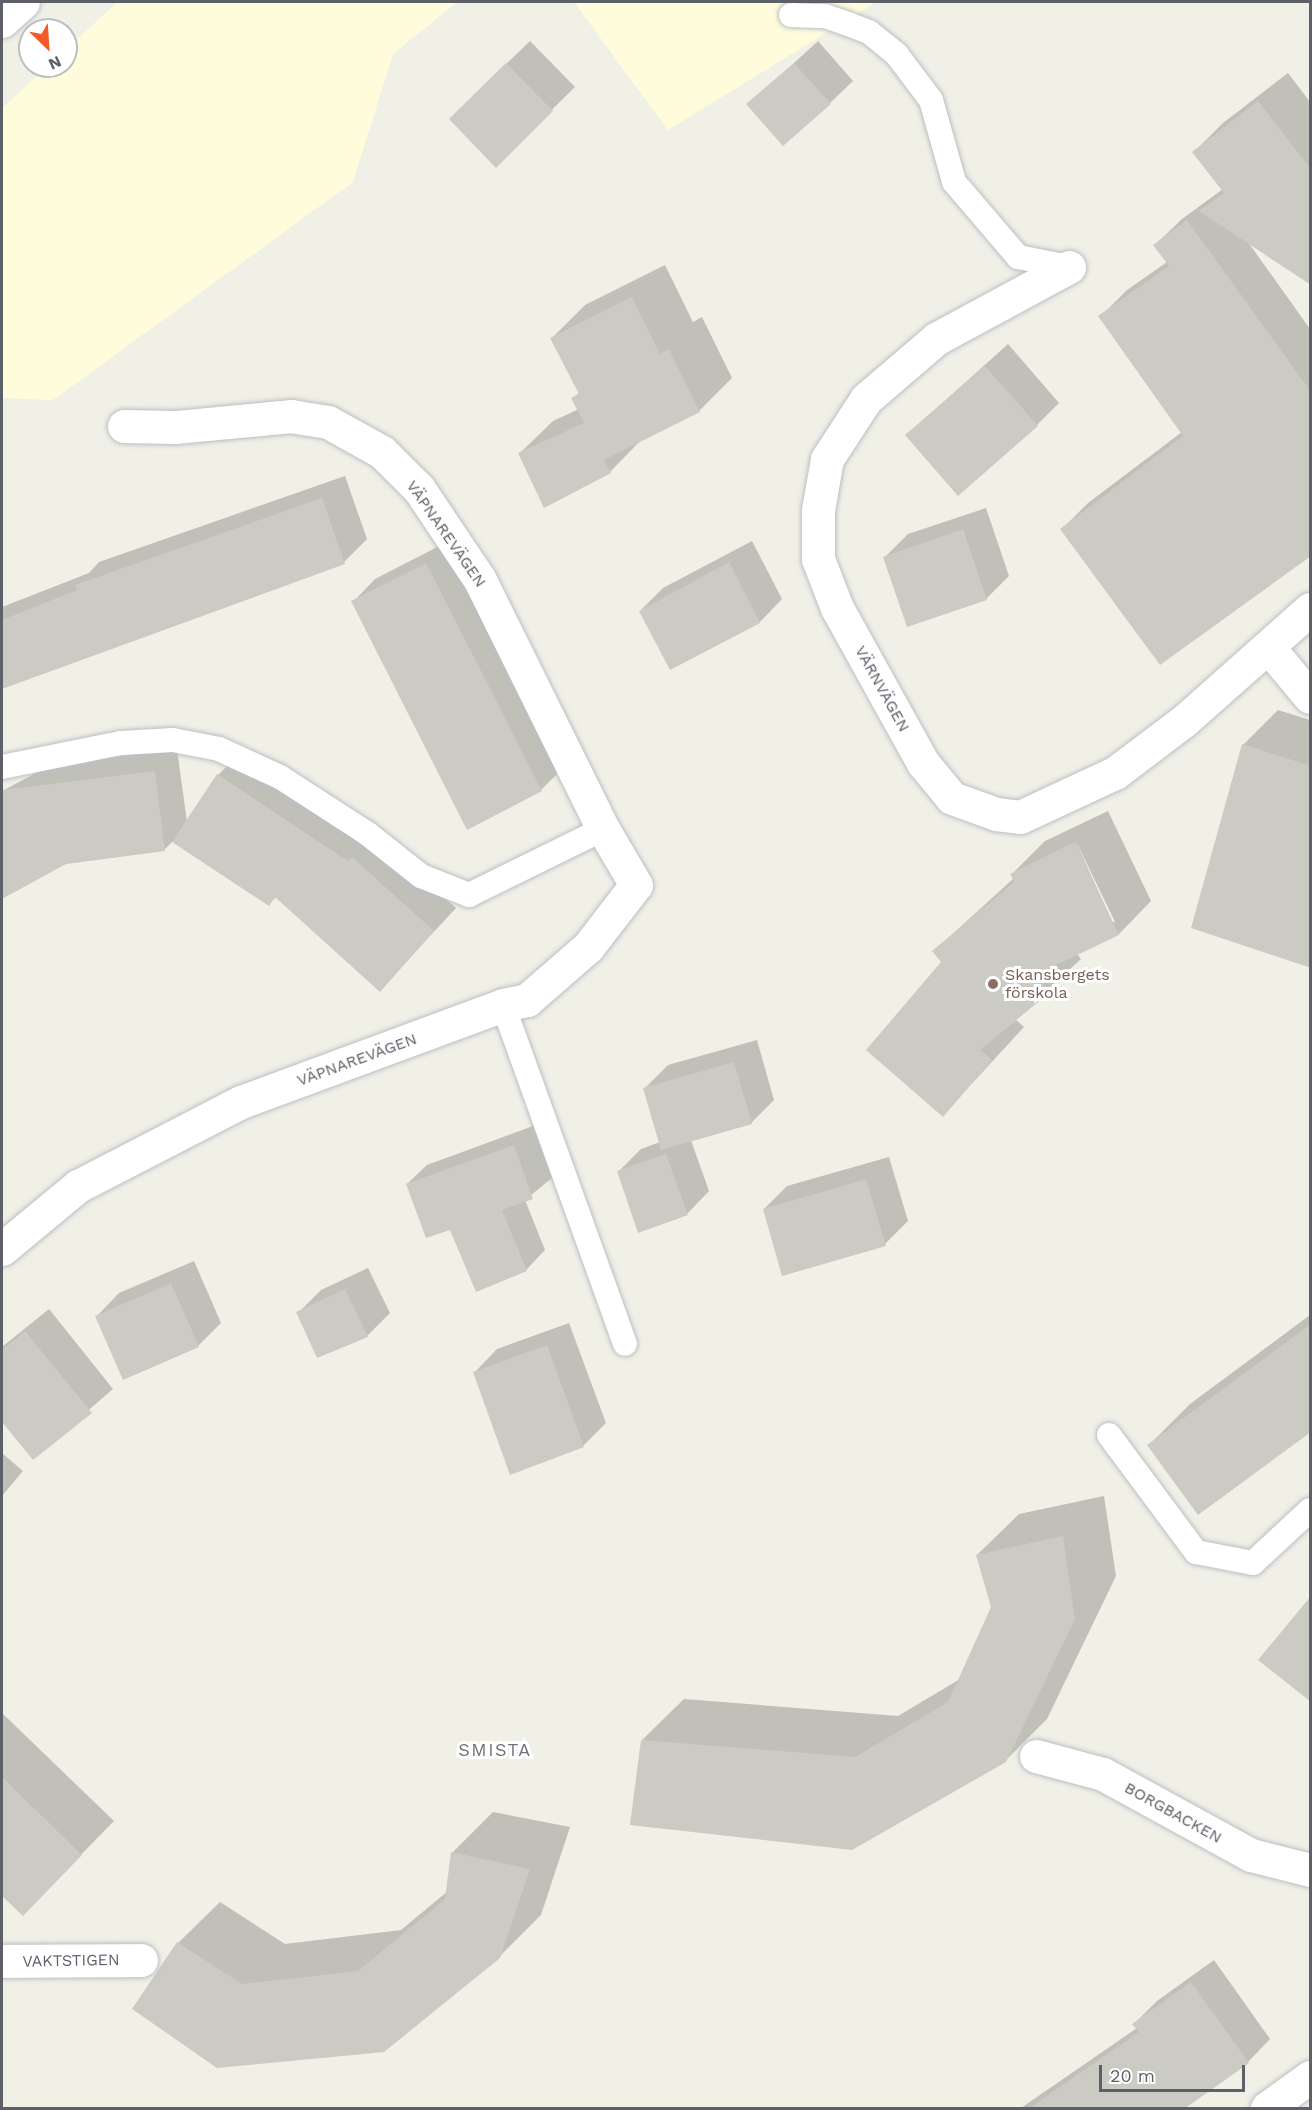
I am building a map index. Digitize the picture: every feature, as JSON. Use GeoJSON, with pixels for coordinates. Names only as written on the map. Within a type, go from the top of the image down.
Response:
{"type":"FeatureCollection","features":[{"type":"Feature","properties":{"kind":"street"},"geometry":{"type":"LineString","coordinates":[[2,21],[23,2]]}},
{"type":"Feature","properties":{"kind":"street","name":"VÄRNVÄGEN"},"geometry":{"type":"LineString","coordinates":[[1069,267],[936,339],[866,399],[827,459],[818,510],[818,559],[837,608],[922,763],[952,798],[996,814],[1020,817],[1115,773],[1185,720],[1311,609]]}},
{"type":"Feature","properties":{"kind":"street","name":"VÄPNAREVÄGEN"},"geometry":{"type":"LineString","coordinates":[[2,1249],[78,1186],[242,1102],[503,1005],[527,1000],[588,947],[636,885],[603,829],[480,580],[419,489],[382,452],[328,422],[291,416],[175,426],[124,426]]}},
{"type":"Feature","properties":{"kind":"street"},"geometry":{"type":"LineString","coordinates":[[1268,647],[1311,697]]}},
{"type":"Feature","properties":{"kind":"street","name":"BORGBACKEN"},"geometry":{"type":"LineString","coordinates":[[1036,1756],[1103,1774],[1251,1855],[1311,1870]]}},
{"type":"Feature","properties":{"kind":"street","name":"VAKTSTIGEN"},"geometry":{"type":"LineString","coordinates":[[2,1962],[141,1960]]}},
{"type":"Feature","properties":{"kind":"street"},"geometry":{"type":"LineString","coordinates":[[1267,2109],[1311,2077]]}},
{"type":"Feature","properties":{"kind":"lane"},"geometry":{"type":"LineString","coordinates":[[791,15],[825,16],[848,24],[869,32],[897,55],[931,100],[954,182],[1018,257],[1069,267]]}},
{"type":"Feature","properties":{"kind":"lane"},"geometry":{"type":"LineString","coordinates":[[2,767],[121,743],[173,740],[219,749],[280,777],[369,834],[421,876],[469,895],[603,829]]}},
{"type":"Feature","properties":{"kind":"lane"},"geometry":{"type":"LineString","coordinates":[[503,1005],[625,1344]]}},
{"type":"Feature","properties":{"kind":"lane"},"geometry":{"type":"LineString","coordinates":[[1109,1435],[1196,1552],[1253,1563],[1311,1510]]}},
{"type":"Feature","properties":{"kind":"shaded area"},"geometry":{"type":"Polygon","coordinates":[[[118,2],[457,2],[393,54],[353,182],[53,400],[2,398],[2,109],[34,78],[78,78],[78,38],[118,2]]]}},
{"type":"Feature","properties":{"kind":"shaded area"},"geometry":{"type":"Polygon","coordinates":[[[574,2],[876,2],[668,130],[574,2]]]}},
{"type":"Feature","properties":{"kind":"building"},"geometry":{"type":"Polygon","coordinates":[[[506,63],[553,111],[496,168],[449,119],[506,63]]]}},
{"type":"Feature","properties":{"kind":"building"},"geometry":{"type":"Polygon","coordinates":[[[794,63],[831,104],[783,146],[746,104],[794,63]]]}},
{"type":"Feature","properties":{"kind":"building"},"geometry":{"type":"Polygon","coordinates":[[[1258,101],[1311,169],[1311,285],[1199,211],[1224,193],[1192,152],[1258,101]]]}},
{"type":"Feature","properties":{"kind":"building"},"geometry":{"type":"Polygon","coordinates":[[[1187,220],[1311,392],[1311,556],[1160,665],[1060,529],[1183,436],[1098,316],[1169,266],[1153,245],[1187,220]]]}},
{"type":"Feature","properties":{"kind":"building"},"geometry":{"type":"Polygon","coordinates":[[[632,297],[660,354],[669,349],[700,412],[604,460],[611,473],[544,508],[518,453],[584,423],[571,398],[579,394],[550,338],[632,297]]]}},
{"type":"Feature","properties":{"kind":"building"},"geometry":{"type":"Polygon","coordinates":[[[985,366],[1038,426],[958,496],[905,435],[985,366]]]}},
{"type":"Feature","properties":{"kind":"building"},"geometry":{"type":"Polygon","coordinates":[[[322,498],[345,564],[2,689],[2,620],[77,590],[75,585],[322,498]]]}},
{"type":"Feature","properties":{"kind":"building"},"geometry":{"type":"Polygon","coordinates":[[[963,529],[987,600],[907,627],[883,557],[963,529]]]}},
{"type":"Feature","properties":{"kind":"building"},"geometry":{"type":"Polygon","coordinates":[[[729,562],[760,623],[670,670],[639,611],[729,562]]]}},
{"type":"Feature","properties":{"kind":"building"},"geometry":{"type":"Polygon","coordinates":[[[426,563],[542,791],[467,830],[351,601],[426,563]]]}},
{"type":"Feature","properties":{"kind":"building"},"geometry":{"type":"Polygon","coordinates":[[[1242,744],[1311,766],[1311,968],[1191,928],[1242,744]]]}},
{"type":"Feature","properties":{"kind":"building"},"geometry":{"type":"Polygon","coordinates":[[[155,771],[165,851],[66,864],[2,899],[2,790],[155,771]]]}},
{"type":"Feature","properties":{"kind":"building"},"geometry":{"type":"Polygon","coordinates":[[[217,774],[348,861],[352,857],[434,931],[380,992],[275,897],[269,906],[172,842],[217,774]]]}},
{"type":"Feature","properties":{"kind":"building","name":"Skansbergets förskola"},"geometry":{"type":"Polygon","coordinates":[[[1075,842],[1119,935],[1035,975],[1049,993],[980,1050],[992,1060],[943,1117],[866,1050],[941,962],[932,951],[1014,882],[1010,874],[1075,842]]]}},
{"type":"Feature","properties":{"kind":"building"},"geometry":{"type":"Polygon","coordinates":[[[734,1062],[752,1124],[661,1150],[643,1088],[734,1062]]]}},
{"type":"Feature","properties":{"kind":"building"},"geometry":{"type":"Polygon","coordinates":[[[514,1145],[533,1199],[502,1210],[527,1271],[476,1292],[450,1230],[426,1238],[406,1184],[514,1145]]]}},
{"type":"Feature","properties":{"kind":"building"},"geometry":{"type":"Polygon","coordinates":[[[666,1154],[688,1215],[638,1233],[617,1171],[666,1154]]]}},
{"type":"Feature","properties":{"kind":"building"},"geometry":{"type":"Polygon","coordinates":[[[866,1179],[886,1246],[782,1276],[763,1209],[866,1179]]]}},
{"type":"Feature","properties":{"kind":"building"},"geometry":{"type":"Polygon","coordinates":[[[171,1283],[199,1347],[123,1380],[95,1316],[171,1283]]]}},
{"type":"Feature","properties":{"kind":"building"},"geometry":{"type":"Polygon","coordinates":[[[345,1289],[368,1337],[317,1358],[296,1312],[345,1289]]]}},
{"type":"Feature","properties":{"kind":"building"},"geometry":{"type":"Polygon","coordinates":[[[1311,1324],[1311,1432],[1198,1515],[1147,1445],[1311,1324]]]}},
{"type":"Feature","properties":{"kind":"building"},"geometry":{"type":"Polygon","coordinates":[[[25,1331],[92,1413],[33,1460],[2,1422],[2,1350],[25,1331]]]}},
{"type":"Feature","properties":{"kind":"building"},"geometry":{"type":"Polygon","coordinates":[[[547,1345],[584,1447],[510,1475],[473,1372],[547,1345]]]}},
{"type":"Feature","properties":{"kind":"building"},"geometry":{"type":"Polygon","coordinates":[[[1063,1536],[1075,1619],[1006,1762],[852,1850],[630,1825],[641,1740],[855,1757],[948,1702],[991,1607],[976,1555],[1063,1536]]]}},
{"type":"Feature","properties":{"kind":"building"},"geometry":{"type":"Polygon","coordinates":[[[1311,1596],[1311,1702],[1258,1660],[1311,1596]]]}},
{"type":"Feature","properties":{"kind":"building"},"geometry":{"type":"Polygon","coordinates":[[[2,1777],[82,1855],[23,1916],[2,1896],[2,1777]]]}},
{"type":"Feature","properties":{"kind":"building"},"geometry":{"type":"Polygon","coordinates":[[[451,1852],[530,1869],[500,1958],[384,2052],[217,2068],[132,2009],[177,1942],[242,1984],[358,1971],[445,1899],[451,1852]]]}},
{"type":"Feature","properties":{"kind":"building"},"geometry":{"type":"Polygon","coordinates":[[[1191,1982],[1249,2063],[1184,2109],[1028,2109],[1139,2032],[1132,2024],[1191,1982]]]}},
{"type":"Feature","properties":{"kind":"place","name":"Skansbergets förskola"},"geometry":{"type":"Point","coordinates":[993,984]}},
{"type":"Feature","properties":{"kind":"district","name":"SMISTA"},"geometry":{"type":"Point","coordinates":[495,1750]}}]}
